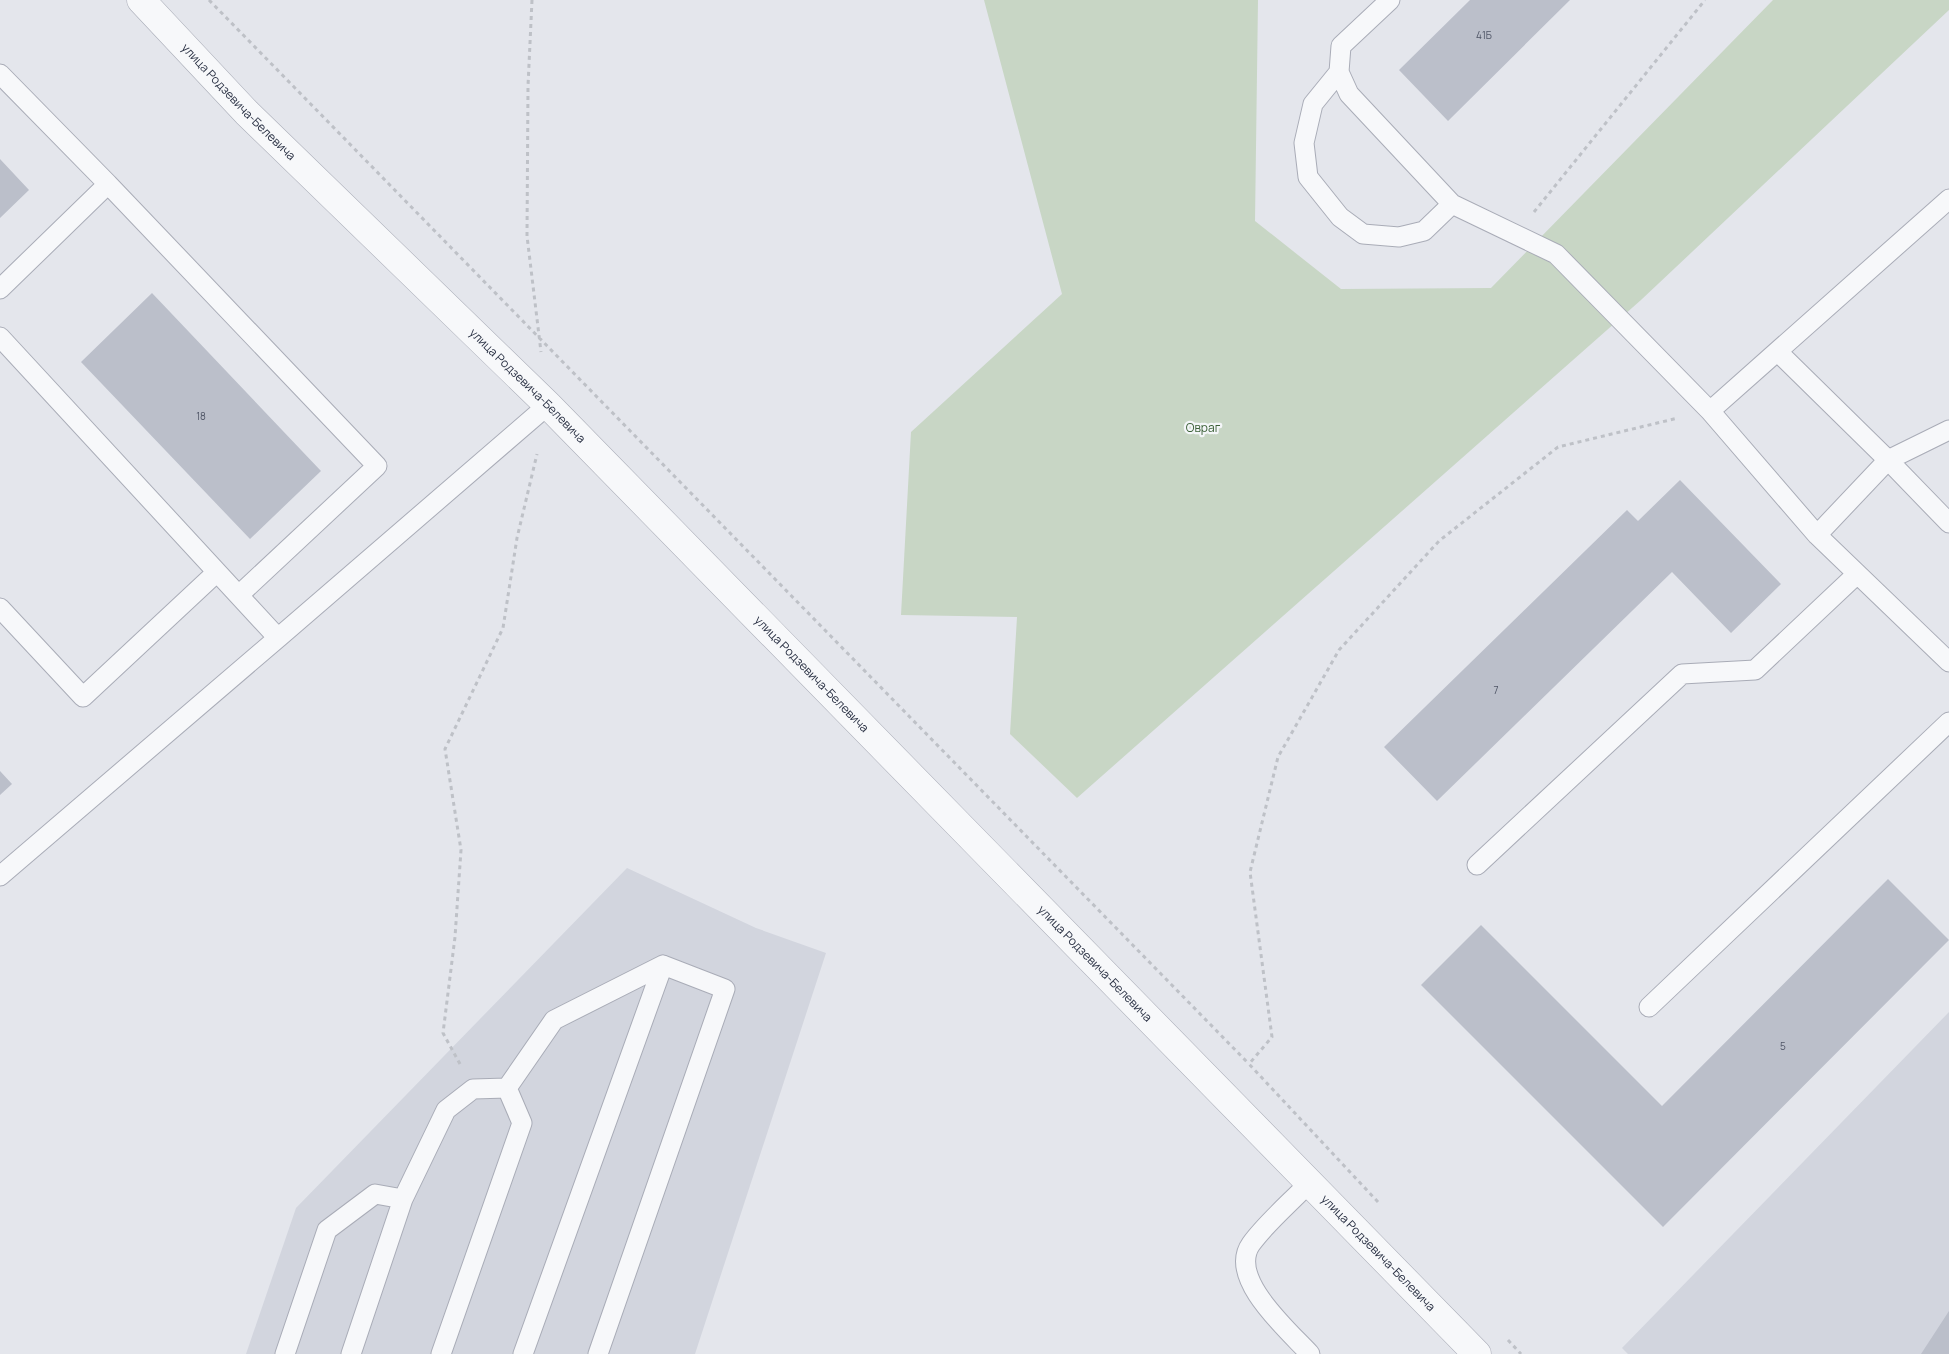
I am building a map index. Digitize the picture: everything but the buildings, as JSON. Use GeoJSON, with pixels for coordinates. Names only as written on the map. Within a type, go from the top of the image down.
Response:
{"type":"FeatureCollection","features":[{"type":"Feature","properties":{"kind":"street","name":"улица Родзевича-Белевича"},"geometry":{"type":"LineString","coordinates":[[141,0],[248,113],[548,405],[1477,1354]]}},
{"type":"Feature","properties":{"kind":"lane"},"geometry":{"type":"LineString","coordinates":[[1390,0],[1341,46],[1339,72],[1349,94],[1452,204],[1556,254],[1710,411],[1817,535],[1949,662]]}},
{"type":"Feature","properties":{"kind":"lane"},"geometry":{"type":"LineString","coordinates":[[1339,72],[1313,104],[1304,143],[1308,177],[1340,218],[1363,234],[1399,238],[1424,231],[1452,204]]}},
{"type":"Feature","properties":{"kind":"lane"},"geometry":{"type":"LineString","coordinates":[[0,74],[108,184],[377,466],[239,596]]}},
{"type":"Feature","properties":{"kind":"lane"},"geometry":{"type":"LineString","coordinates":[[0,289],[108,184]]}},
{"type":"Feature","properties":{"kind":"lane"},"geometry":{"type":"LineString","coordinates":[[1710,411],[1949,199]]}},
{"type":"Feature","properties":{"kind":"lane"},"geometry":{"type":"LineString","coordinates":[[0,338],[278,638]]}},
{"type":"Feature","properties":{"kind":"lane"},"geometry":{"type":"LineString","coordinates":[[1778,352],[1949,523]]}},
{"type":"Feature","properties":{"kind":"lane"},"geometry":{"type":"LineString","coordinates":[[0,876],[548,405]]}},
{"type":"Feature","properties":{"kind":"lane"},"geometry":{"type":"LineString","coordinates":[[1817,535],[1888,460],[1949,430]]}},
{"type":"Feature","properties":{"kind":"lane"},"geometry":{"type":"LineString","coordinates":[[0,608],[83,697],[217,572]]}},
{"type":"Feature","properties":{"kind":"lane"},"geometry":{"type":"LineString","coordinates":[[1477,865],[1682,674],[1755,670],[1857,574]]}},
{"type":"Feature","properties":{"kind":"lane"},"geometry":{"type":"LineString","coordinates":[[1649,1007],[1949,722]]}},
{"type":"Feature","properties":{"kind":"lane"},"geometry":{"type":"LineString","coordinates":[[506,1088],[554,1020],[664,965],[725,989],[598,1354]]}},
{"type":"Feature","properties":{"kind":"lane"},"geometry":{"type":"LineString","coordinates":[[523,1354],[664,965]]}},
{"type":"Feature","properties":{"kind":"lane"},"geometry":{"type":"LineString","coordinates":[[352,1354],[403,1199],[446,1110],[473,1089],[506,1088]]}},
{"type":"Feature","properties":{"kind":"lane"},"geometry":{"type":"LineString","coordinates":[[441,1354],[522,1123],[506,1088]]}},
{"type":"Feature","properties":{"kind":"lane"},"geometry":{"type":"LineString","coordinates":[[1309,1183],[1250,1246],[1245,1271],[1255,1292],[1310,1354]]}},
{"type":"Feature","properties":{"kind":"lane"},"geometry":{"type":"LineString","coordinates":[[285,1354],[327,1230],[374,1194],[403,1199]]}},
{"type":"Feature","properties":{"kind":"path"},"geometry":{"type":"LineString","coordinates":[[209,0],[1249,1064],[1385,1209]]}},
{"type":"Feature","properties":{"kind":"path"},"geometry":{"type":"LineString","coordinates":[[473,1089],[443,1033],[455,937],[461,850],[445,749],[503,628],[518,538],[548,405],[527,236],[528,86],[532,0]]}},
{"type":"Feature","properties":{"kind":"path"},"geometry":{"type":"LineString","coordinates":[[1516,235],[1704,0]]}},
{"type":"Feature","properties":{"kind":"path"},"geometry":{"type":"LineString","coordinates":[[1249,1064],[1272,1037],[1250,872],[1278,757],[1339,650],[1439,541],[1558,447],[1710,411]]}},
{"type":"Feature","properties":{"kind":"path"},"geometry":{"type":"LineString","coordinates":[[1507,1340],[1521,1354]]}},
{"type":"Feature","properties":{"kind":"shaded area"},"geometry":{"type":"Polygon","coordinates":[[[627,868],[756,928],[826,953],[695,1354],[246,1354],[296,1208],[627,868]]]}},
{"type":"Feature","properties":{"kind":"shaded area"},"geometry":{"type":"Polygon","coordinates":[[[1949,1012],[1949,1354],[1628,1354],[1622,1348],[1949,1012]]]}},
{"type":"Feature","properties":{"kind":"green space","name":"Овраг"},"geometry":{"type":"Polygon","coordinates":[[[984,0],[1258,0],[1255,221],[1341,289],[1491,288],[1773,0],[1949,0],[1949,10],[1641,300],[1077,798],[1010,734],[1017,617],[901,615],[911,432],[1062,294],[984,0]]]}}]}
